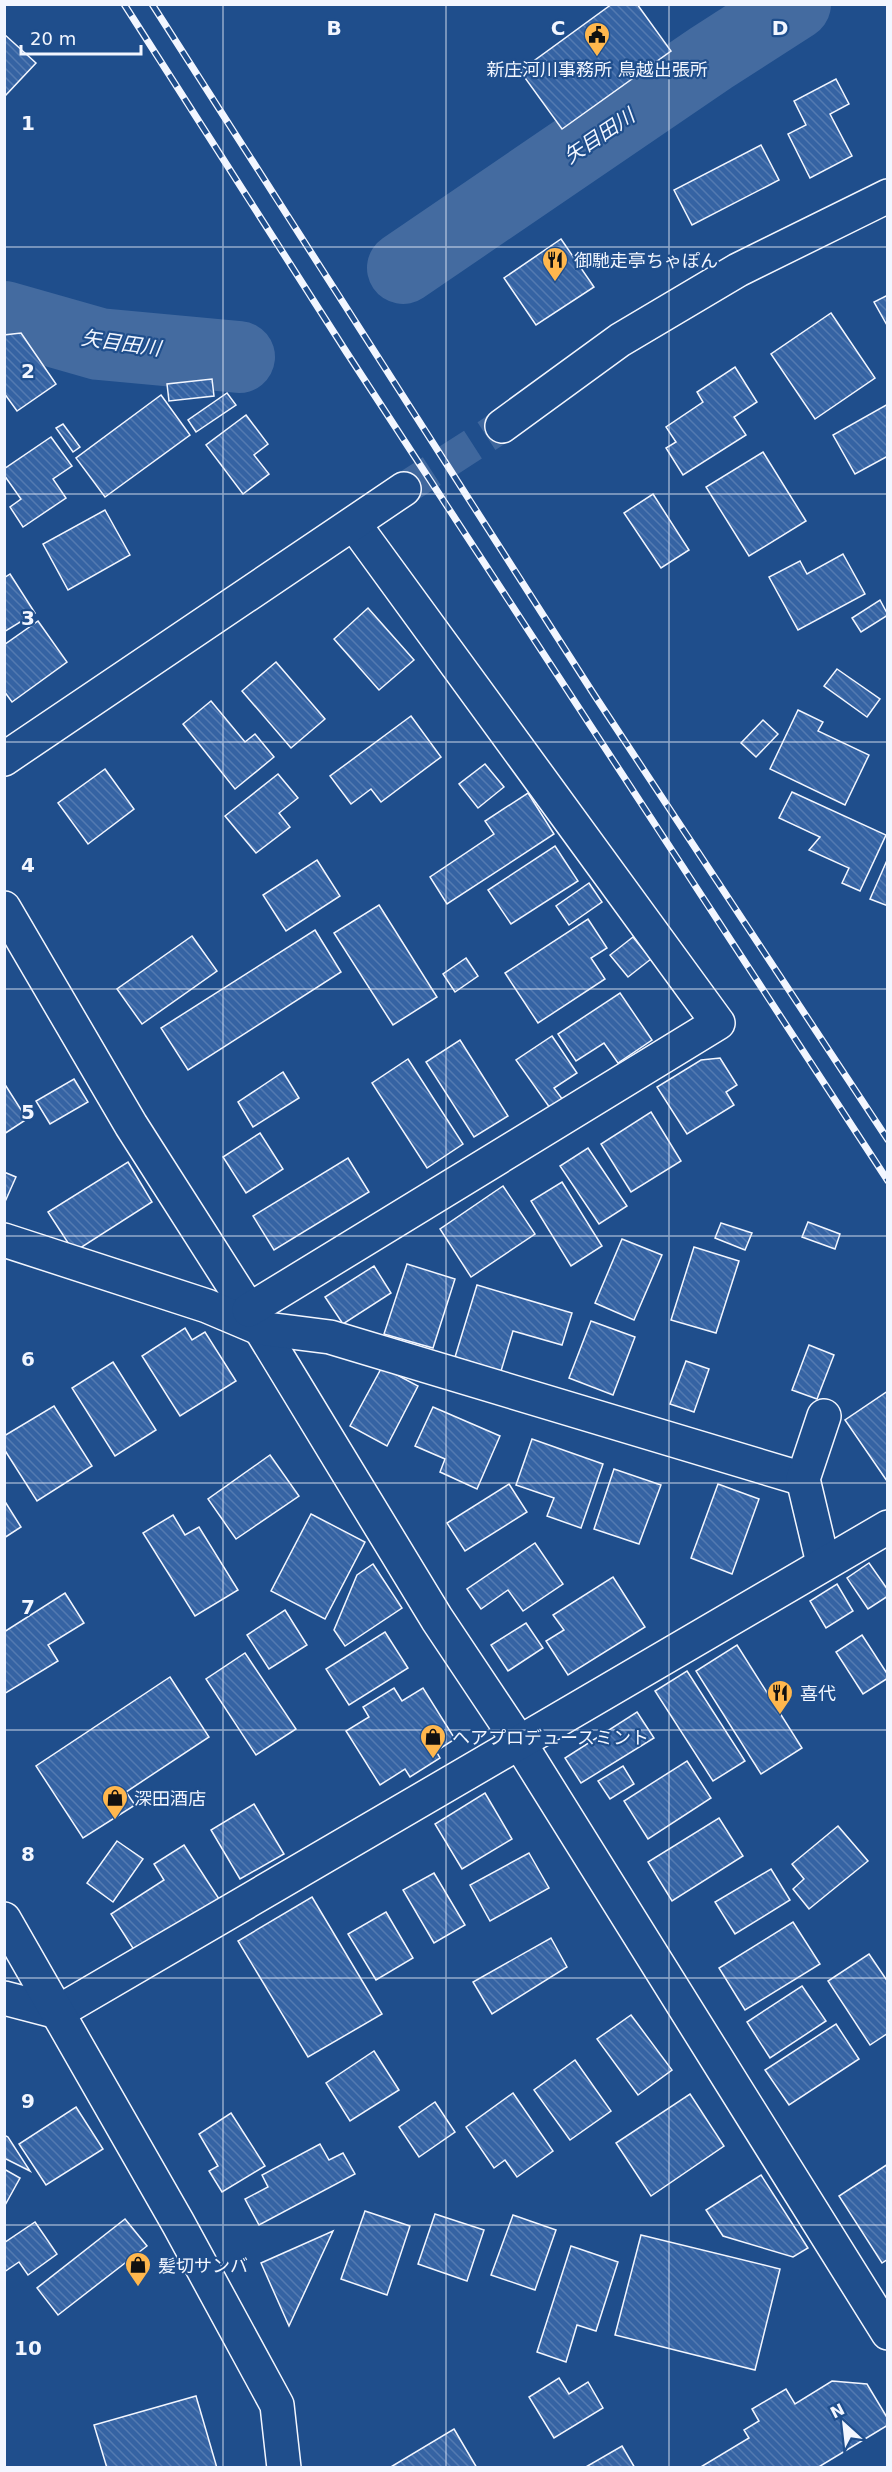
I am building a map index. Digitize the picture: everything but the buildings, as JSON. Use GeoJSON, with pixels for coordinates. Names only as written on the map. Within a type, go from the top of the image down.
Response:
{"type":"FeatureCollection","features":[{"type":"Feature","properties":{"kind":"street"},"geometry":{"type":"LineString","coordinates":[[502,426],[620,340],[738,270],[888,196]]}},
{"type":"Feature","properties":{"kind":"street"},"geometry":{"type":"LineString","coordinates":[[4,759],[404,489]]}},
{"type":"Feature","properties":{"kind":"street"},"geometry":{"type":"LineString","coordinates":[[254,1319],[718,1023],[354,524]]}},
{"type":"Feature","properties":{"kind":"street"},"geometry":{"type":"LineString","coordinates":[[4,908],[131,1125],[254,1319],[437,1619],[519,1742],[888,2333]]}},
{"type":"Feature","properties":{"kind":"street"},"geometry":{"type":"LineString","coordinates":[[4,1240],[207,1306],[330,1337],[803,1479]]}},
{"type":"Feature","properties":{"kind":"street"},"geometry":{"type":"LineString","coordinates":[[823,1563],[803,1479],[824,1416]]}},
{"type":"Feature","properties":{"kind":"street"},"geometry":{"type":"LineString","coordinates":[[4,1998],[58,2012],[888,1527]]}},
{"type":"Feature","properties":{"kind":"street"},"geometry":{"type":"LineString","coordinates":[[4,1919],[277,2405],[284,2468]]}},
{"type":"Feature","properties":{"kind":"waterway","name":"矢目田川"},"geometry":{"type":"LineString","coordinates":[[403,268],[711,58],[795,4]]}},
{"type":"Feature","properties":{"kind":"waterway","name":"矢目田川"},"geometry":{"type":"LineString","coordinates":[[4,317],[99,344],[239,357]]}},
{"type":"Feature","properties":{"kind":"tunnel"},"geometry":{"type":"LineString","coordinates":[[404,489],[502,426]]}},
{"type":"Feature","properties":{"kind":"railway"},"geometry":{"type":"LineString","coordinates":[[124,4],[347,353],[888,1181]]}},
{"type":"Feature","properties":{"kind":"railway"},"geometry":{"type":"LineString","coordinates":[[152,4],[593,693],[888,1140]]}},
{"type":"Feature","properties":{"kind":"place","name":"新庄河川事務所 鳥越出張所"},"geometry":{"type":"Point","coordinates":[597,58]}},
{"type":"Feature","properties":{"kind":"place","name":"御馳走亭ちゃぽん"},"geometry":{"type":"Point","coordinates":[555,283]}},
{"type":"Feature","properties":{"kind":"place","name":"喜代"},"geometry":{"type":"Point","coordinates":[780,1716]}},
{"type":"Feature","properties":{"kind":"place","name":"ヘアプロデュースミント"},"geometry":{"type":"Point","coordinates":[433,1760]}},
{"type":"Feature","properties":{"kind":"place","name":"深田酒店"},"geometry":{"type":"Point","coordinates":[115,1821]}},
{"type":"Feature","properties":{"kind":"place","name":"髪切サンバ"},"geometry":{"type":"Point","coordinates":[138,2288]}}]}
